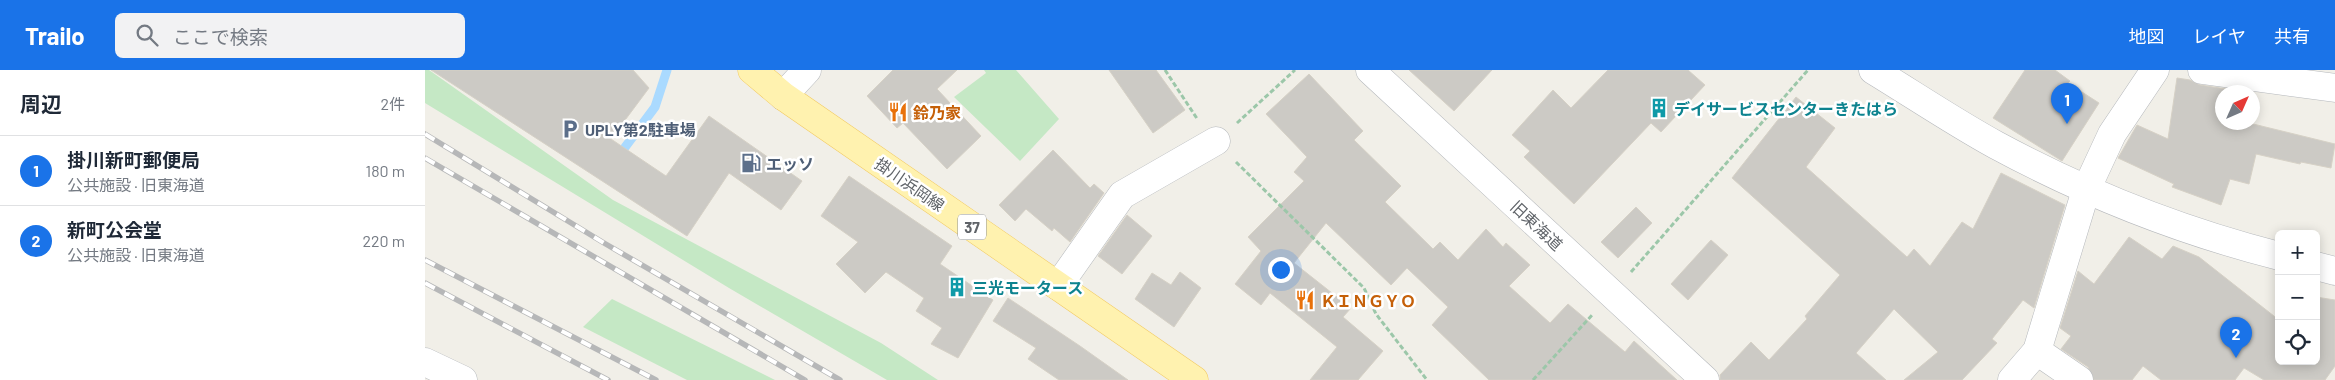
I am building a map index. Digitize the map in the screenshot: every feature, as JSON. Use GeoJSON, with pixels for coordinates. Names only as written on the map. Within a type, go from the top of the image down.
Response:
{"type":"FeatureCollection","features":[{"type":"Feature","properties":{"kind":"main road","name":"掛川浜岡線"},"geometry":{"type":"LineString","coordinates":[[752,70],[783,96],[1194,380]]}},
{"type":"Feature","properties":{"kind":"street"},"geometry":{"type":"LineString","coordinates":[[783,96],[807,70]]}},
{"type":"Feature","properties":{"kind":"street","name":"旧東海道"},"geometry":{"type":"LineString","coordinates":[[1370,70],[1612,294],[1694,377]]}},
{"type":"Feature","properties":{"kind":"street"},"geometry":{"type":"LineString","coordinates":[[1873,70],[1996,145],[2086,190],[2190,230],[2232,244],[2275,255]]}},
{"type":"Feature","properties":{"kind":"street"},"geometry":{"type":"LineString","coordinates":[[2012,380],[2037,351],[2086,190],[2112,134],[2155,70]]}},
{"type":"Feature","properties":{"kind":"street"},"geometry":{"type":"LineString","coordinates":[[2202,70],[2335,88]]}},
{"type":"Feature","properties":{"kind":"street"},"geometry":{"type":"LineString","coordinates":[[1058,286],[1121,195],[1216,141]]}},
{"type":"Feature","properties":{"kind":"street"},"geometry":{"type":"LineString","coordinates":[[2320,267],[2335,271]]}},
{"type":"Feature","properties":{"kind":"street"},"geometry":{"type":"LineString","coordinates":[[2037,351],[2079,380]]}},
{"type":"Feature","properties":{"kind":"street"},"geometry":{"type":"LineString","coordinates":[[425,362],[463,380]]}},
{"type":"Feature","properties":{"kind":"path"},"geometry":{"type":"LineString","coordinates":[[1165,70],[1193,114],[1216,141],[1364,288],[1376,314],[1427,380]]}},
{"type":"Feature","properties":{"kind":"path"},"geometry":{"type":"LineString","coordinates":[[1216,141],[1295,70]]}},
{"type":"Feature","properties":{"kind":"path"},"geometry":{"type":"LineString","coordinates":[[1533,380],[1612,294],[1808,70]]}},
{"type":"Feature","properties":{"kind":"green space"},"geometry":{"type":"Polygon","coordinates":[[[425,70],[429,70],[613,200],[881,343],[938,380],[887,380],[729,288],[425,103],[425,70]]]}},
{"type":"Feature","properties":{"kind":"green space"},"geometry":{"type":"Polygon","coordinates":[[[984,70],[1016,70],[1059,119],[1020,161],[954,97],[986,73],[984,70]]]}},
{"type":"Feature","properties":{"kind":"green space"},"geometry":{"type":"Polygon","coordinates":[[[612,299],[775,380],[687,380],[583,327],[612,299]]]}},
{"type":"Feature","properties":{"kind":"building"},"geometry":{"type":"Polygon","coordinates":[[[431,70],[633,70],[649,88],[611,139],[666,176],[709,116],[802,181],[781,210],[729,173],[687,236],[431,70]]]}},
{"type":"Feature","properties":{"kind":"building"},"geometry":{"type":"Polygon","coordinates":[[[893,70],[957,70],[937,89],[981,136],[947,169],[903,123],[897,128],[867,96],[893,70]]]}},
{"type":"Feature","properties":{"kind":"building"},"geometry":{"type":"Polygon","coordinates":[[[1109,70],[1156,70],[1185,110],[1153,133],[1109,70]]]}},
{"type":"Feature","properties":{"kind":"building"},"geometry":{"type":"Polygon","coordinates":[[[1409,70],[1492,70],[1454,111],[1409,70]]]}},
{"type":"Feature","properties":{"kind":"building"},"geometry":{"type":"Polygon","coordinates":[[[1608,70],[1688,70],[1705,85],[1661,132],[1651,123],[1574,204],[1524,157],[1530,151],[1512,135],[1553,90],[1571,108],[1608,70]]]}},
{"type":"Feature","properties":{"kind":"building"},"geometry":{"type":"Polygon","coordinates":[[[2025,70],[2055,70],[2070,81],[2068,83],[2099,103],[2062,161],[1993,118],[2025,70]]]}},
{"type":"Feature","properties":{"kind":"building"},"geometry":{"type":"Polygon","coordinates":[[[1309,74],[1363,131],[1354,140],[1401,186],[1385,202],[1433,249],[1440,242],[1458,260],[1486,229],[1503,247],[1506,243],[1530,265],[1509,286],[1550,323],[1568,304],[1625,352],[1634,341],[1677,380],[1489,380],[1432,325],[1448,307],[1407,268],[1391,285],[1326,223],[1294,263],[1351,308],[1343,317],[1383,351],[1358,380],[1310,380],[1337,347],[1270,293],[1261,305],[1235,284],[1261,251],[1248,237],[1304,181],[1294,172],[1307,157],[1266,114],[1309,74]]]}},
{"type":"Feature","properties":{"kind":"building"},"geometry":{"type":"Polygon","coordinates":[[[2177,78],[2215,87],[2215,130],[2260,130],[2260,126],[2335,144],[2331,168],[2301,162],[2300,164],[2256,154],[2249,184],[2230,179],[2221,205],[2172,187],[2174,184],[2118,158],[2137,125],[2168,139],[2177,78]]]}},
{"type":"Feature","properties":{"kind":"building"},"geometry":{"type":"Polygon","coordinates":[[[1796,97],[1835,128],[1806,167],[1907,257],[1914,249],[1930,266],[1962,222],[1973,229],[2001,173],[2065,205],[2034,308],[2023,300],[1992,339],[1997,343],[1962,380],[1904,380],[1938,352],[1894,309],[1856,353],[1886,380],[1720,380],[1720,375],[1751,342],[1769,360],[1807,319],[1805,316],[1840,275],[1732,178],[1796,97]]]}},
{"type":"Feature","properties":{"kind":"building"},"geometry":{"type":"Polygon","coordinates":[[[1053,150],[1090,188],[1094,184],[1104,193],[1070,242],[1054,228],[1052,231],[1026,209],[1015,221],[999,205],[1053,150]]]}},
{"type":"Feature","properties":{"kind":"building"},"geometry":{"type":"Polygon","coordinates":[[[849,176],[952,246],[940,264],[993,300],[958,358],[931,344],[942,328],[916,311],[924,298],[886,272],[865,293],[836,264],[858,242],[821,216],[849,176]]]}},
{"type":"Feature","properties":{"kind":"building"},"geometry":{"type":"Polygon","coordinates":[[[1636,207],[1652,223],[1618,258],[1601,242],[1636,207]]]}},
{"type":"Feature","properties":{"kind":"building"},"geometry":{"type":"Polygon","coordinates":[[[1127,215],[1152,236],[1122,274],[1098,256],[1127,215]]]}},
{"type":"Feature","properties":{"kind":"building"},"geometry":{"type":"Polygon","coordinates":[[[2129,237],[2162,259],[2173,246],[2199,257],[2275,317],[2275,365],[2320,365],[2320,298],[2335,300],[2335,366],[2325,380],[2264,380],[2244,368],[2235,380],[2161,380],[2143,366],[2132,380],[2094,380],[2088,367],[2061,349],[2071,336],[2060,328],[2078,271],[2094,284],[2129,237]]]}},
{"type":"Feature","properties":{"kind":"building"},"geometry":{"type":"Polygon","coordinates":[[[1711,240],[1728,255],[1688,300],[1671,284],[1711,240]]]}},
{"type":"Feature","properties":{"kind":"building"},"geometry":{"type":"Polygon","coordinates":[[[1180,272],[1201,288],[1174,327],[1135,299],[1152,273],[1171,285],[1180,272]]]}},
{"type":"Feature","properties":{"kind":"building"},"geometry":{"type":"Polygon","coordinates":[[[1008,298],[1128,380],[1059,380],[1028,359],[1036,348],[993,321],[1008,298]]]}},
{"type":"Feature","properties":{"kind":"waterway"},"geometry":{"type":"LineString","coordinates":[[617,158],[655,107],[667,70]]}},
{"type":"Feature","properties":{"kind":"railway"},"geometry":{"type":"LineString","coordinates":[[425,134],[604,243],[840,380]]}},
{"type":"Feature","properties":{"kind":"railway"},"geometry":{"type":"LineString","coordinates":[[425,158],[805,380]]}},
{"type":"Feature","properties":{"kind":"railway"},"geometry":{"type":"LineString","coordinates":[[425,260],[656,380]]}},
{"type":"Feature","properties":{"kind":"railway"},"geometry":{"type":"LineString","coordinates":[[425,283],[608,380]]}},
{"type":"Feature","properties":{"kind":"place","name":"デイサービスセンターきたはら"},"geometry":{"type":"Point","coordinates":[1659,108]}},
{"type":"Feature","properties":{"kind":"place","name":"鈴乃家"},"geometry":{"type":"Point","coordinates":[898,112]}},
{"type":"Feature","properties":{"kind":"place","name":"掛川新町郵便局"},"geometry":{"type":"Point","coordinates":[2067,124]}},
{"type":"Feature","properties":{"kind":"place","name":"UPLY第2駐車場"},"geometry":{"type":"Point","coordinates":[570,129]}},
{"type":"Feature","properties":{"kind":"place","name":"エッソ"},"geometry":{"type":"Point","coordinates":[751,163]}},
{"type":"Feature","properties":{"kind":"place","name":"三光モータース"},"geometry":{"type":"Point","coordinates":[957,287]}},
{"type":"Feature","properties":{"kind":"place","name":"ＫＩＮＧＹＯ"},"geometry":{"type":"Point","coordinates":[1305,300]}},
{"type":"Feature","properties":{"kind":"place","name":"新町公会堂"},"geometry":{"type":"Point","coordinates":[2236,358]}}]}
